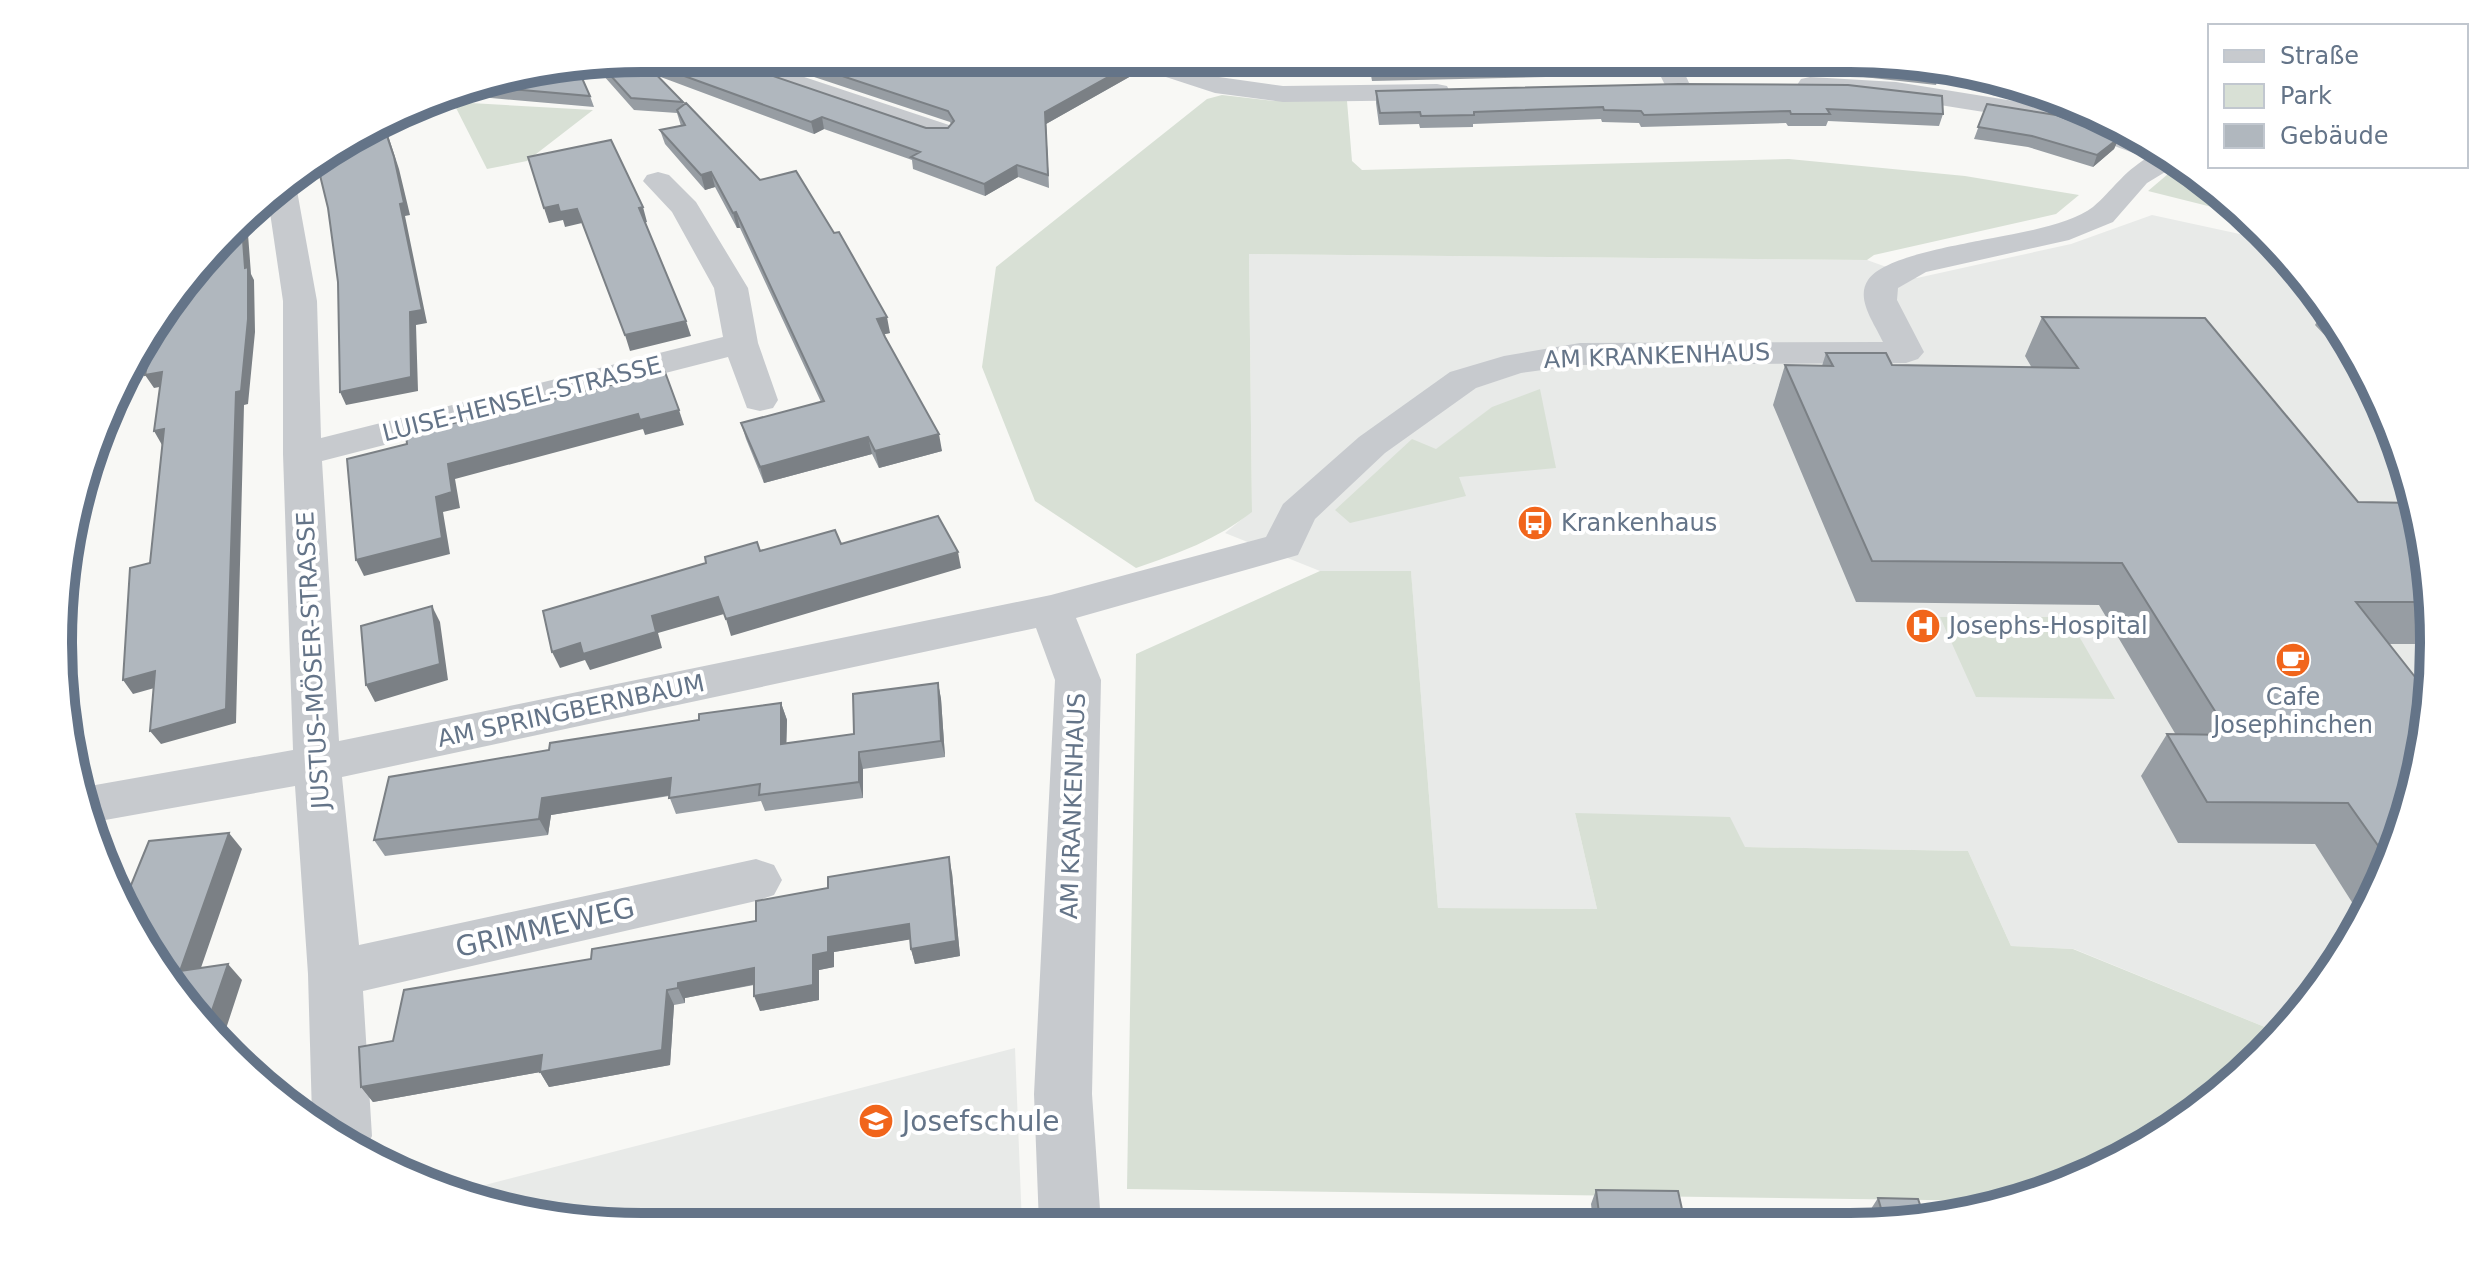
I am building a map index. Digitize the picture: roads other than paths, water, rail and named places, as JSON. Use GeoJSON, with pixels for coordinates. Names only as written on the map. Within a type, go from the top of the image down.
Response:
{"type":"FeatureCollection","features":[{"type":"Feature","properties":{"kind":"street"},"geometry":{"type":"LineString","coordinates":[[763,72],[939,131]]}},
{"type":"Feature","properties":{"kind":"street"},"geometry":{"type":"LineString","coordinates":[[1175,72],[1215,85],[1283,94],[1462,92]]}},
{"type":"Feature","properties":{"kind":"street"},"geometry":{"type":"LineString","coordinates":[[1671,72],[1677,85]]}},
{"type":"Feature","properties":{"kind":"street"},"geometry":{"type":"LineString","coordinates":[[1647,86],[1707,85]]}},
{"type":"Feature","properties":{"kind":"street"},"geometry":{"type":"LineString","coordinates":[[1781,85],[1896,90],[2058,116],[2109,135]]}},
{"type":"Feature","properties":{"kind":"street","name":"AM KRANKENHAUS"},"geometry":{"type":"LineString","coordinates":[[1069,1213],[1063,1094],[1078,680],[1051,610],[1283,546],[1297,513],[1372,445],[1463,380],[1516,363],[1580,354],[1906,352],[1880,300],[1882,283],[1915,265],[2058,233],[2102,215],[2137,177],[2159,164]]}},
{"type":"Feature","properties":{"kind":"street"},"geometry":{"type":"LineString","coordinates":[[658,181],[685,208],[731,288],[741,343],[760,400]]}},
{"type":"Feature","properties":{"kind":"street","name":"JUSTUS-MÖSER-STRASSE"},"geometry":{"type":"LineString","coordinates":[[283,200],[300,301],[302,454],[317,764],[335,974],[342,1127]]}},
{"type":"Feature","properties":{"kind":"street","name":"LUISE-HENSEL-STRASSE"},"geometry":{"type":"LineString","coordinates":[[302,454],[741,343]]}},
{"type":"Feature","properties":{"kind":"street","name":"AM SPRINGBERNBAUM"},"geometry":{"type":"LineString","coordinates":[[95,803],[317,764],[1051,610]]}},
{"type":"Feature","properties":{"kind":"street","name":"GRIMMEWEG"},"geometry":{"type":"LineString","coordinates":[[335,974],[756,880]]}},
{"type":"Feature","properties":{"kind":"place","name":"Krankenhaus"},"geometry":{"type":"Point","coordinates":[1535,523]}},
{"type":"Feature","properties":{"kind":"place","name":"Josephs-Hospital"},"geometry":{"type":"Point","coordinates":[1923,626]}},
{"type":"Feature","properties":{"kind":"place","name":"Cafe Josephinchen"},"geometry":{"type":"Point","coordinates":[2293,660]}},
{"type":"Feature","properties":{"kind":"place","name":"Josefschule"},"geometry":{"type":"Point","coordinates":[876,1121]}}]}
